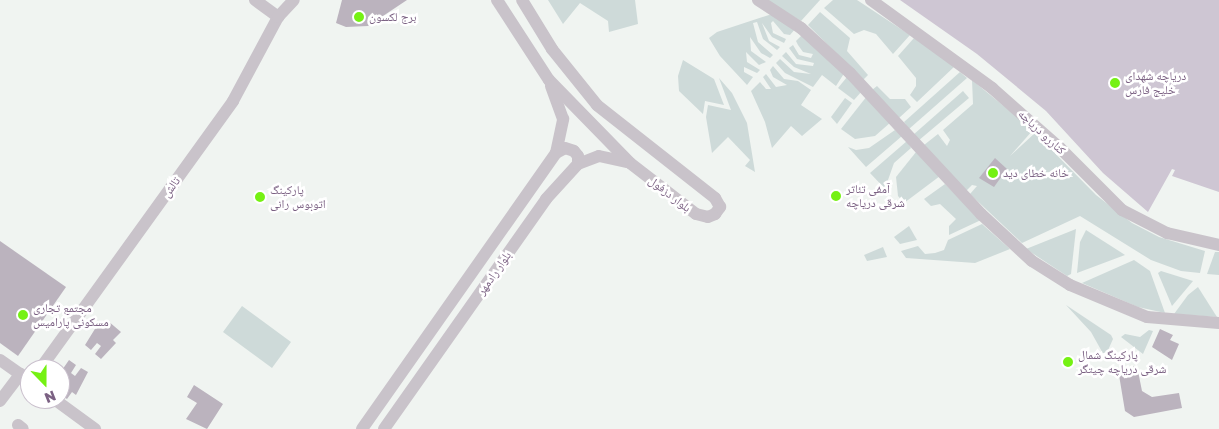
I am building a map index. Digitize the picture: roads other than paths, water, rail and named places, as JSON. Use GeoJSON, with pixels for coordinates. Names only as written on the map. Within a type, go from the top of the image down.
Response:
{"type":"FeatureCollection","features":[{"type":"Feature","properties":{"kind":"street"},"geometry":{"type":"LineString","coordinates":[[255,0],[278,17]]}},
{"type":"Feature","properties":{"kind":"street","name":"تالش"},"geometry":{"type":"LineString","coordinates":[[47,359],[233,101],[278,17],[294,0]]}},
{"type":"Feature","properties":{"kind":"street","name":"بلوار دزفول"},"geometry":{"type":"LineString","coordinates":[[498,0],[549,80],[630,163],[696,214],[708,217],[719,211],[719,201],[597,105],[552,50],[522,0]]}},
{"type":"Feature","properties":{"kind":"street"},"geometry":{"type":"LineString","coordinates":[[758,0],[801,28],[845,68],[981,214],[1032,261],[1070,285],[1147,316],[1219,323]]}},
{"type":"Feature","properties":{"kind":"street","name":"کناررو دریاچه"},"geometry":{"type":"LineString","coordinates":[[871,0],[992,88],[1060,148],[1122,210],[1167,234],[1219,245]]}},
{"type":"Feature","properties":{"kind":"street"},"geometry":{"type":"LineString","coordinates":[[549,80],[563,119],[556,153]]}},
{"type":"Feature","properties":{"kind":"street"},"geometry":{"type":"LineString","coordinates":[[556,153],[565,148],[574,151],[578,156],[578,164]]}},
{"type":"Feature","properties":{"kind":"street","name":"بلوار رادمهر"},"geometry":{"type":"LineString","coordinates":[[362,429],[556,153]]}},
{"type":"Feature","properties":{"kind":"street","name":"بلوار رادمهر"},"geometry":{"type":"LineString","coordinates":[[384,429],[546,199],[578,164],[599,156],[630,163]]}},
{"type":"Feature","properties":{"kind":"street"},"geometry":{"type":"LineString","coordinates":[[0,360],[20,374]]}},
{"type":"Feature","properties":{"kind":"street"},"geometry":{"type":"LineString","coordinates":[[0,401],[20,383]]}},
{"type":"Feature","properties":{"kind":"street"},"geometry":{"type":"LineString","coordinates":[[67,409],[94,429]]}},
{"type":"Feature","properties":{"kind":"place","name":"برج لکسون"},"geometry":{"type":"Point","coordinates":[359,17]}},
{"type":"Feature","properties":{"kind":"place","name":"دریاچه شهدای خلیج فارس"},"geometry":{"type":"Point","coordinates":[1115,83]}},
{"type":"Feature","properties":{"kind":"place","name":"خانه خطای دید"},"geometry":{"type":"Point","coordinates":[993,173]}},
{"type":"Feature","properties":{"kind":"place","name":"آمفی تئاتر شرقی دریاچه"},"geometry":{"type":"Point","coordinates":[836,196]}},
{"type":"Feature","properties":{"kind":"place","name":"پارکینگ اتوبوس رانی"},"geometry":{"type":"Point","coordinates":[260,197]}},
{"type":"Feature","properties":{"kind":"place","name":"مجتمع تجاری مسکونی پارامیس"},"geometry":{"type":"Point","coordinates":[23,315]}},
{"type":"Feature","properties":{"kind":"place","name":"پارکینگ شمال شرقی دریاچه چیتگر"},"geometry":{"type":"Point","coordinates":[1068,362]}}]}
